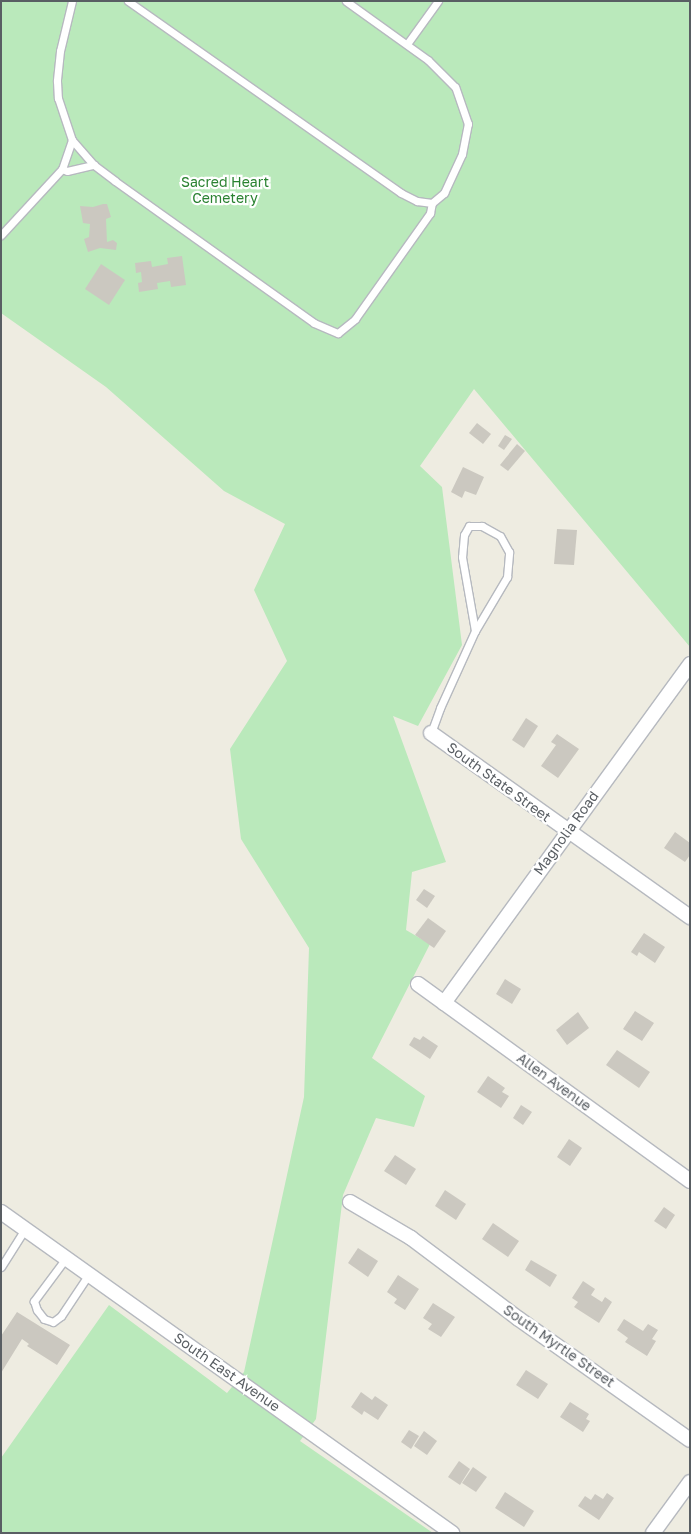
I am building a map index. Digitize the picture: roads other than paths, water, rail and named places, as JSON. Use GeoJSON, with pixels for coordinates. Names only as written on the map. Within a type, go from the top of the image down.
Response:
{"type":"FeatureCollection","features":[{"type":"Feature","properties":{"kind":"street","name":"Magnolia Road"},"geometry":{"type":"LineString","coordinates":[[444,1003],[690,664]]}},
{"type":"Feature","properties":{"kind":"street","name":"South State Street"},"geometry":{"type":"LineString","coordinates":[[431,734],[690,917]]}},
{"type":"Feature","properties":{"kind":"street","name":"Allen Avenue"},"geometry":{"type":"LineString","coordinates":[[418,984],[690,1180]]}},
{"type":"Feature","properties":{"kind":"street","name":"South Myrtle Street"},"geometry":{"type":"LineString","coordinates":[[350,1202],[382,1220],[429,1252],[690,1440]]}},
{"type":"Feature","properties":{"kind":"street","name":"South East Avenue"},"geometry":{"type":"LineString","coordinates":[[1,1212],[452,1533]]}},
{"type":"Feature","properties":{"kind":"street"},"geometry":{"type":"LineString","coordinates":[[654,1533],[690,1482]]}},
{"type":"Feature","properties":{"kind":"lane"},"geometry":{"type":"LineString","coordinates":[[72,1],[60,51],[57,80],[58,98],[72,140],[94,165],[314,323],[338,333],[355,319],[430,213],[432,203],[444,193],[462,154],[468,124],[454,87],[428,60],[346,1]]}},
{"type":"Feature","properties":{"kind":"lane"},"geometry":{"type":"LineString","coordinates":[[128,1],[400,192],[417,201],[432,203]]}},
{"type":"Feature","properties":{"kind":"lane"},"geometry":{"type":"LineString","coordinates":[[407,44],[438,1]]}},
{"type":"Feature","properties":{"kind":"lane"},"geometry":{"type":"LineString","coordinates":[[1,235],[62,169],[72,140]]}},
{"type":"Feature","properties":{"kind":"lane"},"geometry":{"type":"LineString","coordinates":[[62,169],[67,171],[94,165]]}},
{"type":"Feature","properties":{"kind":"lane"},"geometry":{"type":"LineString","coordinates":[[431,734],[440,708],[475,631],[507,577],[509,552],[500,536],[482,526],[469,526],[464,535],[462,557],[475,631]]}},
{"type":"Feature","properties":{"kind":"lane"},"geometry":{"type":"LineString","coordinates":[[1,1267],[25,1229]]}},
{"type":"Feature","properties":{"kind":"lane"},"geometry":{"type":"LineString","coordinates":[[66,1258],[34,1301],[37,1310],[44,1320],[52,1322],[61,1316],[89,1274]]}},
{"type":"Feature","properties":{"kind":"park label","name":"Sacred Heart Cemetery"},"geometry":{"type":"Point","coordinates":[225,190]}}]}
